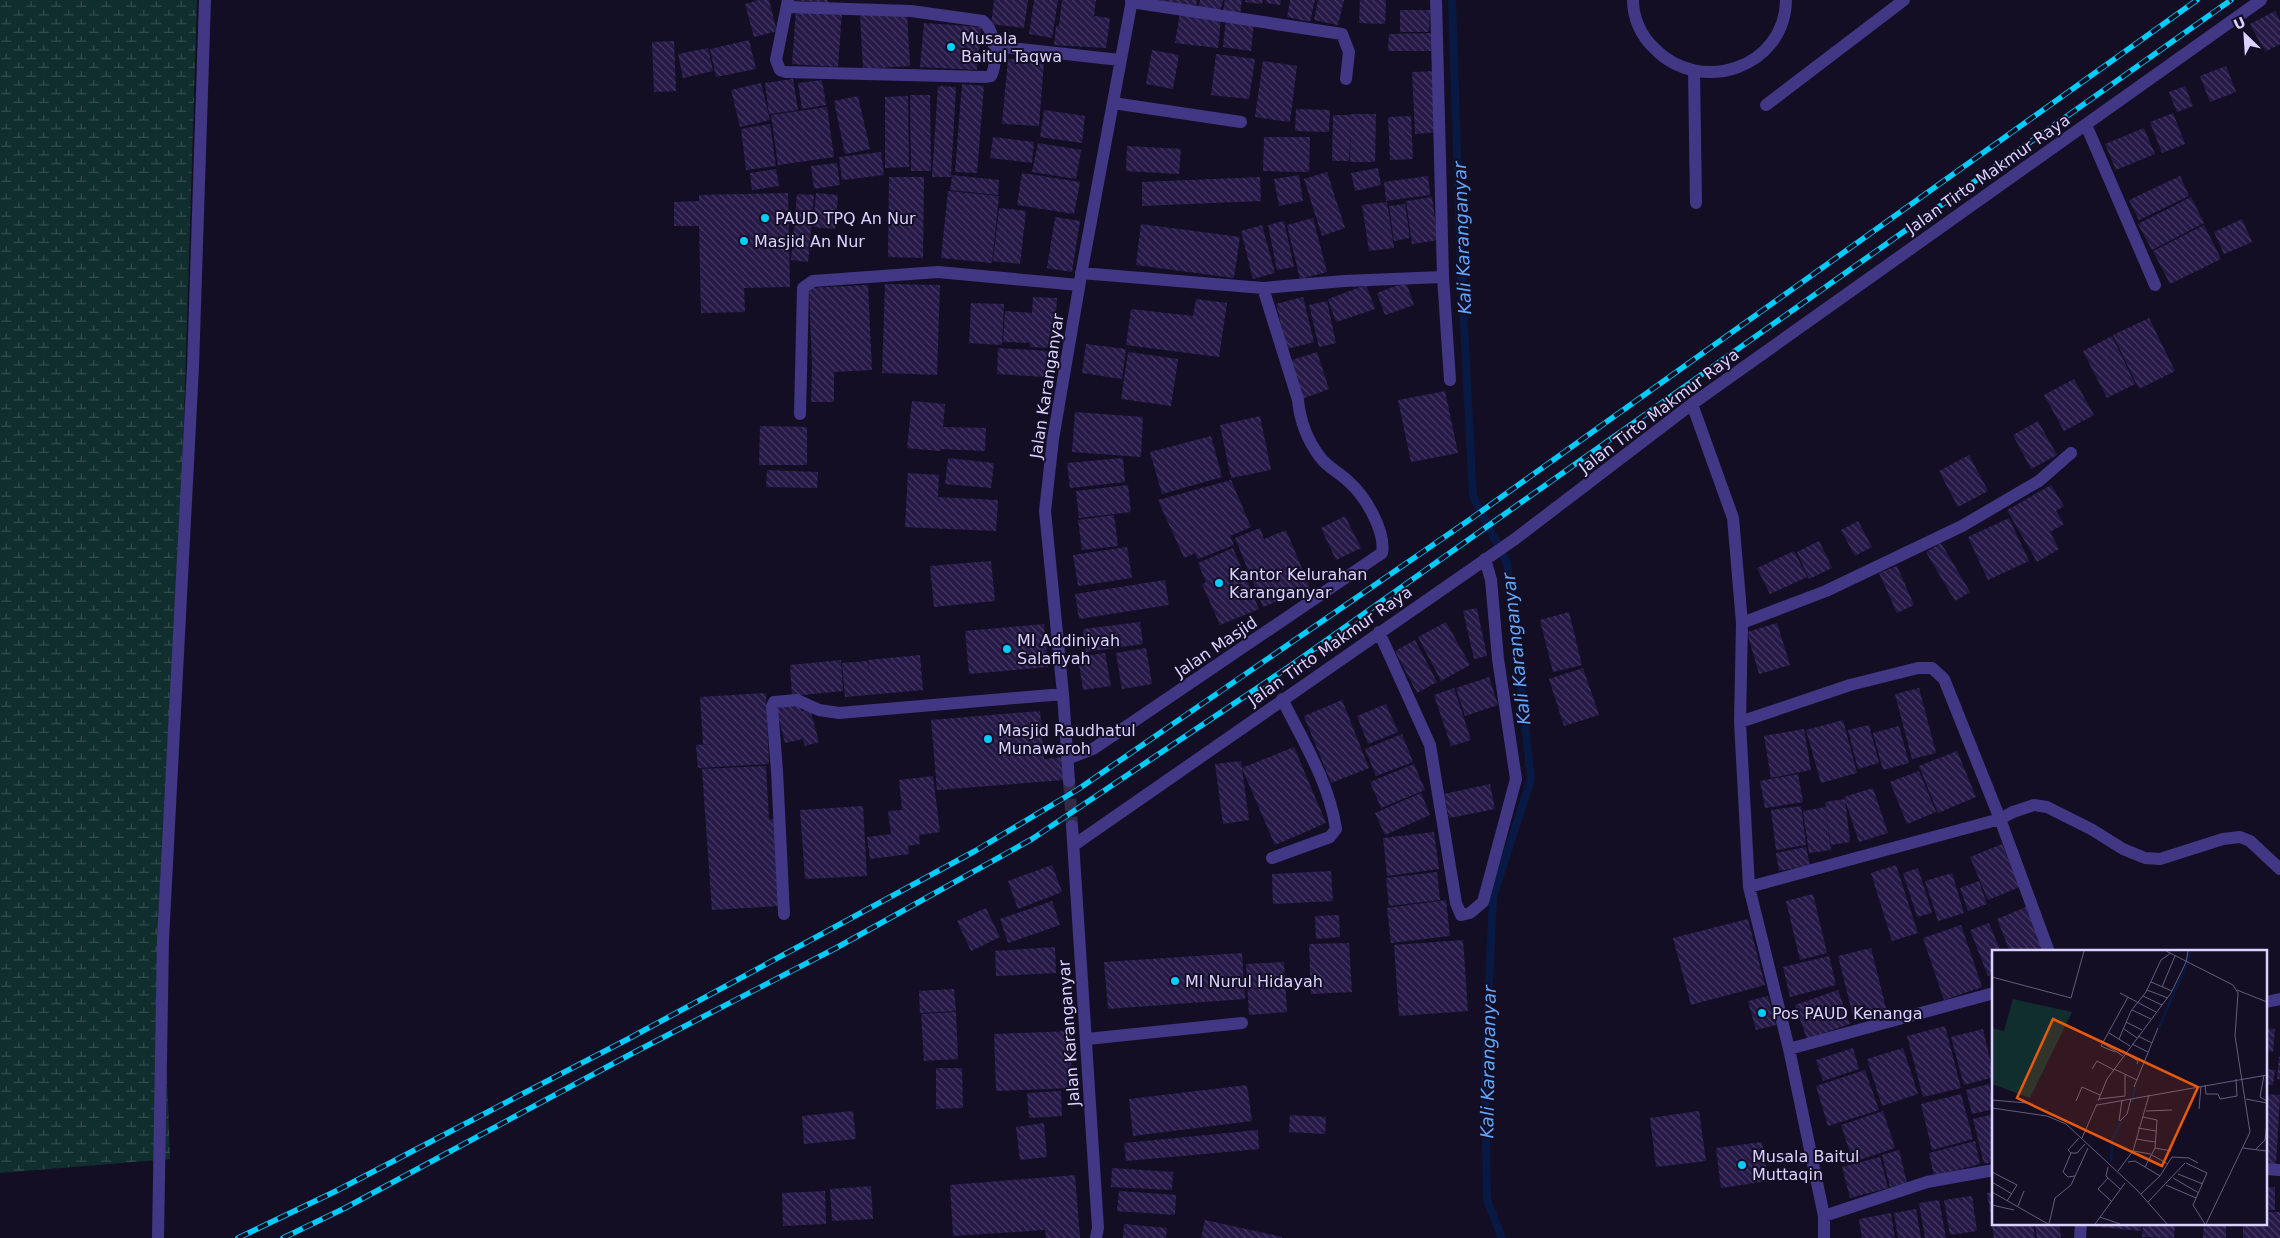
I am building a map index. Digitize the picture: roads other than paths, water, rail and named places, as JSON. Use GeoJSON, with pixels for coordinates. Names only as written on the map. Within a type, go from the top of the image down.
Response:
{"type":"FeatureCollection","features":[{"type":"Feature","properties":{"kind":"street"},"geometry":{"type":"LineString","coordinates":[[158,1238],[162,940],[193,367],[205,0]]}},
{"type":"Feature","properties":{"kind":"street"},"geometry":{"type":"LineString","coordinates":[[1436,0],[1443,277],[1450,380]]}},
{"type":"Feature","properties":{"kind":"street"},"geometry":{"type":"LineString","coordinates":[[1633,0],[1633,11],[1644,39],[1666,61],[1694,72],[1724,72],[1752,61],[1774,40],[1786,12],[1786,0]]}},
{"type":"Feature","properties":{"kind":"street"},"geometry":{"type":"LineString","coordinates":[[1766,106],[1904,0]]}},
{"type":"Feature","properties":{"kind":"street","name":"Jalan Tirto Makmur Raya"},"geometry":{"type":"LineString","coordinates":[[1074,845],[1515,539],[1692,404],[2261,0]]}},
{"type":"Feature","properties":{"kind":"street"},"geometry":{"type":"LineString","coordinates":[[1131,1],[1342,34],[1349,52],[1346,79]]}},
{"type":"Feature","properties":{"kind":"street","name":"Jalan Karanganyar"},"geometry":{"type":"LineString","coordinates":[[1069,781],[1063,694],[1045,510],[1053,439],[1080,279],[1131,1]]}},
{"type":"Feature","properties":{"kind":"street"},"geometry":{"type":"LineString","coordinates":[[788,3],[911,11],[983,21],[989,26],[994,46],[993,71],[991,76],[985,77],[786,72],[780,70],[776,60],[788,3]]}},
{"type":"Feature","properties":{"kind":"street"},"geometry":{"type":"LineString","coordinates":[[994,46],[1120,60]]}},
{"type":"Feature","properties":{"kind":"street"},"geometry":{"type":"LineString","coordinates":[[1694,72],[1696,203]]}},
{"type":"Feature","properties":{"kind":"street"},"geometry":{"type":"LineString","coordinates":[[1113,103],[1241,122]]}},
{"type":"Feature","properties":{"kind":"street"},"geometry":{"type":"LineString","coordinates":[[2086,124],[2155,285]]}},
{"type":"Feature","properties":{"kind":"street"},"geometry":{"type":"LineString","coordinates":[[800,414],[803,288],[813,281],[938,272],[1263,288],[1344,281],[1443,277]]}},
{"type":"Feature","properties":{"kind":"street","name":"Jalan Masjid"},"geometry":{"type":"LineString","coordinates":[[1067,759],[1093,749],[1380,556],[1383,548],[1382,540],[1367,501],[1350,482],[1321,459],[1307,436],[1299,416],[1295,391],[1263,288]]}},
{"type":"Feature","properties":{"kind":"street"},"geometry":{"type":"LineString","coordinates":[[1692,404],[1733,518],[1742,623],[1740,722],[1749,887],[1789,1049],[1824,1216],[1824,1238]]}},
{"type":"Feature","properties":{"kind":"street"},"geometry":{"type":"LineString","coordinates":[[1742,623],[1826,591],[1962,526],[2039,481],[2071,453]]}},
{"type":"Feature","properties":{"kind":"street"},"geometry":{"type":"LineString","coordinates":[[1379,632],[1430,745],[1456,903],[1461,915],[1470,913],[1483,902],[1516,779],[1498,659],[1488,557]]}},
{"type":"Feature","properties":{"kind":"street"},"geometry":{"type":"LineString","coordinates":[[1740,722],[1850,685],[1918,668],[1932,668],[1944,679],[2000,819],[2048,950]]}},
{"type":"Feature","properties":{"kind":"street"},"geometry":{"type":"LineString","coordinates":[[784,914],[772,707],[774,702],[797,700],[819,710],[839,713],[1063,694]]}},
{"type":"Feature","properties":{"kind":"street"},"geometry":{"type":"LineString","coordinates":[[1272,858],[1330,837],[1336,829],[1333,808],[1322,780],[1282,699]]}},
{"type":"Feature","properties":{"kind":"street"},"geometry":{"type":"LineString","coordinates":[[1749,887],[2000,819],[2013,812],[2034,805],[2047,807],[2091,829],[2123,849],[2145,858],[2160,859],[2223,839],[2240,837],[2250,841],[2280,870]]}},
{"type":"Feature","properties":{"kind":"street","name":"Jalan Karanganyar"},"geometry":{"type":"LineString","coordinates":[[1072,826],[1098,1228],[1096,1238]]}},
{"type":"Feature","properties":{"kind":"street"},"geometry":{"type":"LineString","coordinates":[[1789,1049],[1992,993]]}},
{"type":"Feature","properties":{"kind":"street"},"geometry":{"type":"LineString","coordinates":[[1086,1039],[1242,1022]]}},
{"type":"Feature","properties":{"kind":"street"},"geometry":{"type":"LineString","coordinates":[[1824,1216],[1927,1182],[1992,1170]]}},
{"type":"Feature","properties":{"kind":"waterway","name":"Kali Karanganyar"},"geometry":{"type":"LineString","coordinates":[[1452,0],[1461,270],[1473,496],[1507,563],[1531,779],[1493,897],[1485,1074],[1487,1200],[1502,1238]]}},
{"type":"Feature","properties":{"kind":"tunnel"},"geometry":{"type":"LineString","coordinates":[[1069,781],[1072,826]]}},
{"type":"Feature","properties":{"kind":"railway"},"geometry":{"type":"LineString","coordinates":[[238,1238],[336,1191],[628,1039],[975,851],[1077,790],[1472,518],[2197,0]]}},
{"type":"Feature","properties":{"kind":"railway"},"geometry":{"type":"LineString","coordinates":[[283,1238],[345,1208],[631,1054],[836,948],[1032,839],[1290,666],[2231,0]]}},
{"type":"Feature","properties":{"kind":"place","name":"Musala Baitul Taqwa"},"geometry":{"type":"Point","coordinates":[951,47]}},
{"type":"Feature","properties":{"kind":"place","name":"PAUD TPQ An Nur"},"geometry":{"type":"Point","coordinates":[765,218]}},
{"type":"Feature","properties":{"kind":"place","name":"Masjid An Nur"},"geometry":{"type":"Point","coordinates":[744,241]}},
{"type":"Feature","properties":{"kind":"place","name":"Kantor Kelurahan Karanganyar"},"geometry":{"type":"Point","coordinates":[1219,583]}},
{"type":"Feature","properties":{"kind":"place","name":"MI Addiniyah Salafiyah"},"geometry":{"type":"Point","coordinates":[1007,649]}},
{"type":"Feature","properties":{"kind":"place","name":"Masjid Raudhatul Munawaroh"},"geometry":{"type":"Point","coordinates":[988,739]}},
{"type":"Feature","properties":{"kind":"place","name":"MI Nurul Hidayah"},"geometry":{"type":"Point","coordinates":[1175,981]}},
{"type":"Feature","properties":{"kind":"place","name":"Pos PAUD Kenanga"},"geometry":{"type":"Point","coordinates":[1762,1013]}},
{"type":"Feature","properties":{"kind":"place","name":"Musala Baitul Muttaqin"},"geometry":{"type":"Point","coordinates":[1742,1165]}}]}
